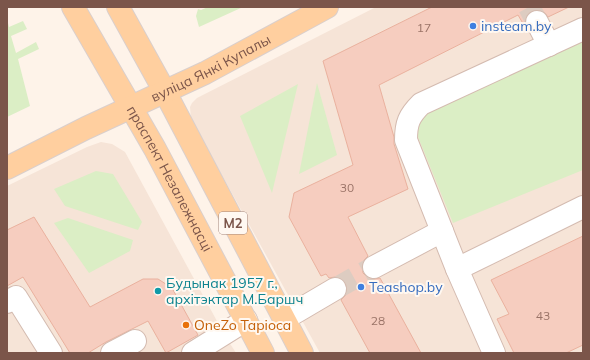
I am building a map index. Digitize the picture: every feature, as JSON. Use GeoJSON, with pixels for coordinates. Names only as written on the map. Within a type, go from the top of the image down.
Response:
{"type":"FeatureCollection","features":[{"type":"Feature","properties":{"kind":"main road","name":"праспект Незалежнасці"},"geometry":{"type":"LineString","coordinates":[[72,7],[154,149],[263,353]]}},
{"type":"Feature","properties":{"kind":"main road","name":"М2"},"geometry":{"type":"LineString","coordinates":[[118,7],[165,92],[302,353]]}},
{"type":"Feature","properties":{"kind":"main road","name":"вуліца Янкі Купалы"},"geometry":{"type":"LineString","coordinates":[[7,168],[86,128],[205,72],[327,7]]}},
{"type":"Feature","properties":{"kind":"lane"},"geometry":{"type":"LineString","coordinates":[[537,22],[549,45]]}},
{"type":"Feature","properties":{"kind":"lane"},"geometry":{"type":"LineString","coordinates":[[494,353],[442,231],[406,140],[406,128],[411,115],[421,104],[583,30]]}},
{"type":"Feature","properties":{"kind":"lane"},"geometry":{"type":"LineString","coordinates":[[458,269],[583,207]]}},
{"type":"Feature","properties":{"kind":"lane"},"geometry":{"type":"LineString","coordinates":[[374,267],[442,231]]}},
{"type":"Feature","properties":{"kind":"lane"},"geometry":{"type":"LineString","coordinates":[[284,320],[335,289]]}},
{"type":"Feature","properties":{"kind":"lane"},"geometry":{"type":"LineString","coordinates":[[7,302],[16,297],[51,353]]}},
{"type":"Feature","properties":{"kind":"lane"},"geometry":{"type":"LineString","coordinates":[[193,353],[246,320]]}},
{"type":"Feature","properties":{"kind":"lane"},"geometry":{"type":"LineString","coordinates":[[112,353],[135,341]]}},
{"type":"Feature","properties":{"kind":"shaded area"},"geometry":{"type":"Polygon","coordinates":[[[376,7],[583,7],[583,353],[320,353],[191,119],[190,107],[197,98],[376,7]]]}},
{"type":"Feature","properties":{"kind":"shaded area"},"geometry":{"type":"Polygon","coordinates":[[[101,142],[112,144],[125,152],[224,334],[236,353],[7,353],[7,186],[87,147],[101,142]]]}},
{"type":"Feature","properties":{"kind":"green space"},"geometry":{"type":"Polygon","coordinates":[[[208,7],[243,7],[199,27],[196,16],[198,9],[201,10],[208,7]]]}},
{"type":"Feature","properties":{"kind":"green space"},"geometry":{"type":"Polygon","coordinates":[[[7,19],[9,27],[23,21],[27,29],[11,36],[16,53],[36,42],[39,49],[18,59],[30,106],[7,117],[7,19]]]}},
{"type":"Feature","properties":{"kind":"green space"},"geometry":{"type":"Polygon","coordinates":[[[583,38],[583,170],[453,223],[407,110],[583,38]]]}},
{"type":"Feature","properties":{"kind":"green space"},"geometry":{"type":"Polygon","coordinates":[[[317,83],[337,155],[299,174],[317,83]]]}},
{"type":"Feature","properties":{"kind":"green space"},"geometry":{"type":"Polygon","coordinates":[[[298,84],[272,193],[240,116],[298,84]]]}},
{"type":"Feature","properties":{"kind":"green space"},"geometry":{"type":"Polygon","coordinates":[[[96,171],[113,174],[142,222],[138,230],[65,206],[54,189],[96,171]]]}},
{"type":"Feature","properties":{"kind":"green space"},"geometry":{"type":"Polygon","coordinates":[[[68,218],[133,240],[130,251],[89,273],[54,223],[68,218]]]}},
{"type":"Feature","properties":{"kind":"building"},"geometry":{"type":"Polygon","coordinates":[[[432,7],[569,7],[548,17],[543,11],[532,11],[526,16],[526,27],[518,15],[379,85],[394,137],[394,144],[408,189],[348,217],[368,256],[364,260],[362,266],[363,273],[368,278],[380,278],[421,353],[370,353],[341,300],[346,295],[346,283],[341,278],[329,278],[326,274],[321,276],[289,217],[294,193],[353,165],[323,61],[432,7]]]}},
{"type":"Feature","properties":{"kind":"building"},"geometry":{"type":"Polygon","coordinates":[[[34,217],[90,307],[143,279],[158,279],[172,288],[198,335],[166,353],[148,321],[106,342],[88,353],[70,353],[23,277],[7,286],[7,230],[34,217]]]}},
{"type":"Feature","properties":{"kind":"building"},"geometry":{"type":"Polygon","coordinates":[[[583,236],[583,345],[566,353],[514,353],[497,319],[509,314],[491,280],[583,236]]]}},
{"type":"Feature","properties":{"kind":"tunnel"},"geometry":{"type":"LineString","coordinates":[[529,7],[537,22]]}},
{"type":"Feature","properties":{"kind":"tunnel"},"geometry":{"type":"LineString","coordinates":[[335,289],[374,267]]}},
{"type":"Feature","properties":{"kind":"place","name":"insteam.by"},"geometry":{"type":"Point","coordinates":[473,26]}},
{"type":"Feature","properties":{"kind":"place","name":"Teashop.by"},"geometry":{"type":"Point","coordinates":[361,287]}},
{"type":"Feature","properties":{"kind":"place","name":"Будынак 1957 г., архітэктар М.Баршч"},"geometry":{"type":"Point","coordinates":[158,291]}},
{"type":"Feature","properties":{"kind":"place","name":"OneZo Tapioca"},"geometry":{"type":"Point","coordinates":[186,325]}}]}
